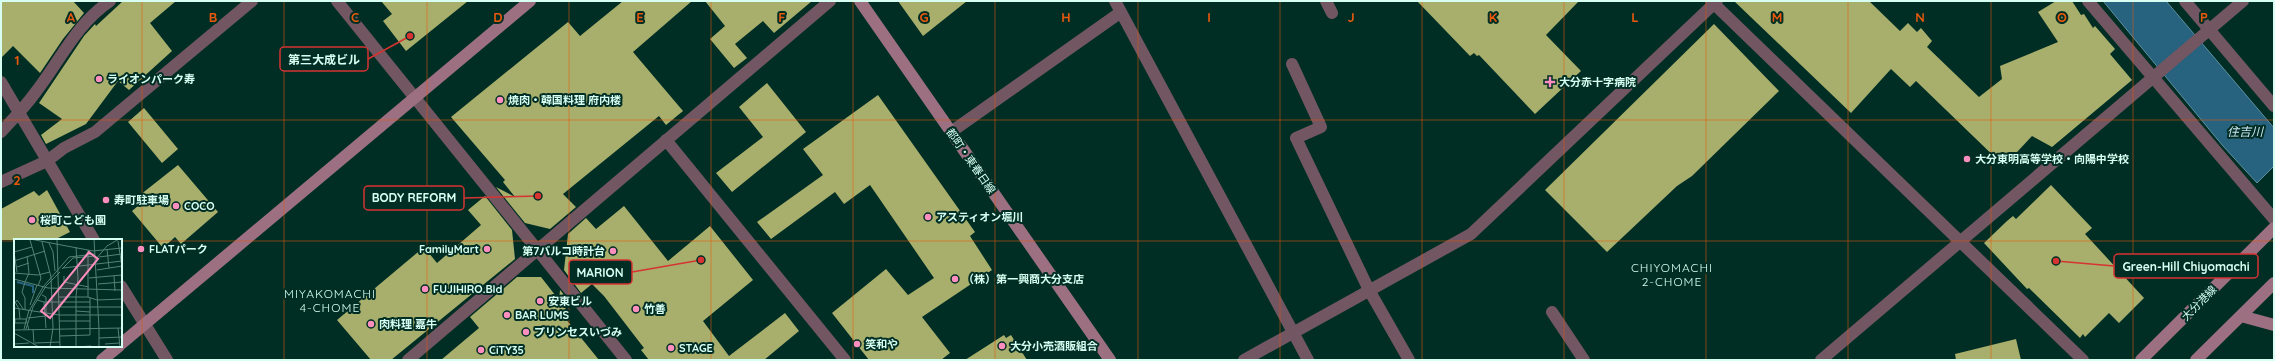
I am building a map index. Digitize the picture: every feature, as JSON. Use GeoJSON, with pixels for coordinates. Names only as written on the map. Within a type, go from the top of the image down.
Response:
{"type":"FeatureCollection","features":[{"type":"Feature","properties":{"kind":"street"},"geometry":{"type":"LineString","coordinates":[[1,132],[36,93],[83,24],[96,10],[110,1]]}},
{"type":"Feature","properties":{"kind":"street"},"geometry":{"type":"LineString","coordinates":[[1,182],[47,161],[64,148],[95,132],[252,1]]}},
{"type":"Feature","properties":{"kind":"street"},"geometry":{"type":"LineString","coordinates":[[337,1],[626,360]]}},
{"type":"Feature","properties":{"kind":"street"},"geometry":{"type":"LineString","coordinates":[[122,343],[530,1]]}},
{"type":"Feature","properties":{"kind":"street"},"geometry":{"type":"LineString","coordinates":[[415,358],[538,249],[830,1]]}},
{"type":"Feature","properties":{"kind":"street","name":"都町・東春日線"},"geometry":{"type":"LineString","coordinates":[[860,1],[1110,360]]}},
{"type":"Feature","properties":{"kind":"street"},"geometry":{"type":"LineString","coordinates":[[1115,1],[1308,360]]}},
{"type":"Feature","properties":{"kind":"street"},"geometry":{"type":"LineString","coordinates":[[1326,1],[1332,13]]}},
{"type":"Feature","properties":{"kind":"street"},"geometry":{"type":"LineString","coordinates":[[2088,1],[2156,76],[2274,219]]}},
{"type":"Feature","properties":{"kind":"street"},"geometry":{"type":"LineString","coordinates":[[2185,1],[2206,33],[2274,106]]}},
{"type":"Feature","properties":{"kind":"street"},"geometry":{"type":"LineString","coordinates":[[1820,360],[1961,242],[2243,1]]}},
{"type":"Feature","properties":{"kind":"street"},"geometry":{"type":"LineString","coordinates":[[1244,360],[1471,234],[1714,2],[2083,360]]}},
{"type":"Feature","properties":{"kind":"street"},"geometry":{"type":"LineString","coordinates":[[951,132],[1121,12]]}},
{"type":"Feature","properties":{"kind":"street"},"geometry":{"type":"LineString","coordinates":[[1292,64],[1321,127],[1296,138],[1370,290],[1409,360]]}},
{"type":"Feature","properties":{"kind":"street"},"geometry":{"type":"LineString","coordinates":[[1,82],[93,239]]}},
{"type":"Feature","properties":{"kind":"street"},"geometry":{"type":"LineString","coordinates":[[666,140],[844,360]]}},
{"type":"Feature","properties":{"kind":"street","name":"大分港線"},"geometry":{"type":"LineString","coordinates":[[2141,360],[2274,228]]}},
{"type":"Feature","properties":{"kind":"street"},"geometry":{"type":"LineString","coordinates":[[2196,360],[2274,283]]}},
{"type":"Feature","properties":{"kind":"street"},"geometry":{"type":"LineString","coordinates":[[122,288],[167,360]]}},
{"type":"Feature","properties":{"kind":"street"},"geometry":{"type":"LineString","coordinates":[[1552,312],[1584,360]]}},
{"type":"Feature","properties":{"kind":"street"},"geometry":{"type":"LineString","coordinates":[[2241,316],[2274,325]]}},
{"type":"Feature","properties":{"kind":"street"},"geometry":{"type":"LineString","coordinates":[[102,360],[118,347]]}},
{"type":"Feature","properties":{"kind":"water","name":"住吉川"},"geometry":{"type":"Polygon","coordinates":[[[2103,1],[2166,1],[2274,128],[2274,166],[2257,183],[2223,146],[2103,1]]]}},
{"type":"Feature","properties":{"kind":"building"},"geometry":{"type":"Polygon","coordinates":[[[1,1],[73,1],[84,13],[63,39],[40,73],[13,46],[1,58],[1,1]]]}},
{"type":"Feature","properties":{"kind":"building","name":"ライオンパーク寿"},"geometry":{"type":"Polygon","coordinates":[[[123,1],[176,1],[150,23],[172,51],[129,90],[118,81],[86,124],[46,144],[41,135],[62,119],[39,103],[84,36],[95,24],[96,26],[123,1]]]}},
{"type":"Feature","properties":{"kind":"building"},"geometry":{"type":"Polygon","coordinates":[[[381,1],[468,1],[406,51],[383,21],[392,14],[381,1]]]}},
{"type":"Feature","properties":{"kind":"building"},"geometry":{"type":"Polygon","coordinates":[[[623,1],[692,1],[633,52],[683,111],[666,125],[659,116],[563,194],[576,207],[550,229],[525,223],[496,187],[515,197],[503,182],[505,180],[451,117],[568,22],[580,36],[623,1]]]}},
{"type":"Feature","properties":{"kind":"building"},"geometry":{"type":"Polygon","coordinates":[[[705,1],[812,1],[774,33],[763,21],[735,44],[747,58],[734,68],[710,39],[725,26],[705,1]]]}},
{"type":"Feature","properties":{"kind":"building"},"geometry":{"type":"Polygon","coordinates":[[[898,1],[967,1],[923,36],[898,1]]]}},
{"type":"Feature","properties":{"kind":"building"},"geometry":{"type":"Polygon","coordinates":[[[1417,1],[1579,1],[1546,35],[1581,71],[1535,114],[1479,55],[1477,56],[1474,53],[1470,56],[1417,1]]]}},
{"type":"Feature","properties":{"kind":"building","name":"大分東明高等学校・向陽中学校"},"geometry":{"type":"Polygon","coordinates":[[[1734,1],[1869,1],[1900,31],[1908,23],[1917,32],[1921,28],[1932,41],[1927,47],[1979,97],[2002,79],[2000,66],[2058,42],[2038,12],[2056,1],[2072,1],[2081,15],[2084,14],[2093,28],[2095,26],[2115,49],[2110,54],[2132,80],[2052,147],[2032,136],[2004,166],[1916,81],[1910,87],[1891,69],[1851,113],[1734,1]]]}},
{"type":"Feature","properties":{"kind":"building"},"geometry":{"type":"Polygon","coordinates":[[[1714,24],[1779,91],[1692,176],[1677,186],[1607,252],[1545,190],[1714,24]]]}},
{"type":"Feature","properties":{"kind":"building"},"geometry":{"type":"Polygon","coordinates":[[[767,83],[806,132],[732,192],[716,173],[763,137],[739,107],[767,83]]]}},
{"type":"Feature","properties":{"kind":"building"},"geometry":{"type":"Polygon","coordinates":[[[878,95],[975,232],[970,236],[992,270],[922,317],[950,353],[941,360],[869,360],[832,313],[886,269],[908,295],[934,278],[870,185],[844,204],[835,192],[771,239],[757,222],[823,175],[803,149],[878,95]]]}},
{"type":"Feature","properties":{"kind":"building"},"geometry":{"type":"Polygon","coordinates":[[[144,108],[178,149],[162,163],[128,122],[144,108]]]}},
{"type":"Feature","properties":{"kind":"building","name":"COCO"},"geometry":{"type":"Polygon","coordinates":[[[178,165],[218,212],[181,244],[175,237],[163,248],[132,211],[145,200],[140,195],[178,165]]]}},
{"type":"Feature","properties":{"kind":"building"},"geometry":{"type":"Polygon","coordinates":[[[2051,185],[2092,228],[2085,234],[2144,298],[2119,323],[2109,313],[2085,337],[2083,334],[2080,338],[2029,288],[2027,289],[1984,243],[2013,216],[2016,219],[2051,185]]]}},
{"type":"Feature","properties":{"kind":"building","name":"桜町こども園"},"geometry":{"type":"Polygon","coordinates":[[[47,190],[70,232],[56,239],[1,240],[1,209],[34,191],[39,196],[47,190]]]}},
{"type":"Feature","properties":{"kind":"building"},"geometry":{"type":"Polygon","coordinates":[[[485,196],[512,230],[515,259],[391,360],[371,360],[337,320],[424,247],[437,263],[481,225],[468,210],[485,196]]]}},
{"type":"Feature","properties":{"kind":"building"},"geometry":{"type":"Polygon","coordinates":[[[624,206],[668,261],[710,226],[753,280],[703,321],[729,356],[785,313],[799,331],[764,360],[649,360],[641,350],[644,348],[604,296],[592,284],[581,293],[564,270],[568,234],[586,218],[596,229],[624,206]]]}},
{"type":"Feature","properties":{"kind":"building"},"geometry":{"type":"Polygon","coordinates":[[[517,277],[541,277],[559,300],[560,290],[570,302],[564,307],[566,309],[561,313],[599,360],[441,360],[479,328],[470,317],[517,277]]]}},
{"type":"Feature","properties":{"kind":"building","name":"大分小売酒販組合"},"geometry":{"type":"Polygon","coordinates":[[[1004,335],[1006,338],[1011,335],[1027,360],[965,360],[1004,335]]]}},
{"type":"Feature","properties":{"kind":"building"},"geometry":{"type":"Polygon","coordinates":[[[2016,339],[2021,360],[1956,360],[1955,354],[2016,339]]]}},
{"type":"Feature","properties":{"kind":"place","name":"第三大成ビル"},"geometry":{"type":"Point","coordinates":[410,36]}},
{"type":"Feature","properties":{"kind":"place","name":"ライオンパーク寿"},"geometry":{"type":"Point","coordinates":[99,79]}},
{"type":"Feature","properties":{"kind":"place","name":"大分赤十字病院"},"geometry":{"type":"Point","coordinates":[1550,82]}},
{"type":"Feature","properties":{"kind":"place","name":"焼肉・韓国料理 府内楼"},"geometry":{"type":"Point","coordinates":[500,100]}},
{"type":"Feature","properties":{"kind":"place","name":"大分東明高等学校・向陽中学校"},"geometry":{"type":"Point","coordinates":[1967,159]}},
{"type":"Feature","properties":{"kind":"place","name":"BODY REFORM"},"geometry":{"type":"Point","coordinates":[538,196]}},
{"type":"Feature","properties":{"kind":"place","name":"寿町駐車場"},"geometry":{"type":"Point","coordinates":[106,200]}},
{"type":"Feature","properties":{"kind":"place","name":"COCO"},"geometry":{"type":"Point","coordinates":[176,206]}},
{"type":"Feature","properties":{"kind":"place","name":"アスティオン堀川"},"geometry":{"type":"Point","coordinates":[928,217]}},
{"type":"Feature","properties":{"kind":"place","name":"桜町こども園"},"geometry":{"type":"Point","coordinates":[32,220]}},
{"type":"Feature","properties":{"kind":"place","name":"FLATパーク"},"geometry":{"type":"Point","coordinates":[141,249]}},
{"type":"Feature","properties":{"kind":"place","name":"FamilyMart"},"geometry":{"type":"Point","coordinates":[487,249]}},
{"type":"Feature","properties":{"kind":"place","name":"第7バルコ時計台"},"geometry":{"type":"Point","coordinates":[613,251]}},
{"type":"Feature","properties":{"kind":"place","name":"MARION"},"geometry":{"type":"Point","coordinates":[701,260]}},
{"type":"Feature","properties":{"kind":"place","name":"Green-Hill Chiyomachi"},"geometry":{"type":"Point","coordinates":[2056,261]}},
{"type":"Feature","properties":{"kind":"place","name":"（株）第一興商大分支店"},"geometry":{"type":"Point","coordinates":[955,279]}},
{"type":"Feature","properties":{"kind":"place","name":"FUJIHIRO.Bld"},"geometry":{"type":"Point","coordinates":[425,289]}},
{"type":"Feature","properties":{"kind":"place","name":"安東ビル"},"geometry":{"type":"Point","coordinates":[540,301]}},
{"type":"Feature","properties":{"kind":"place","name":"竹善"},"geometry":{"type":"Point","coordinates":[636,309]}},
{"type":"Feature","properties":{"kind":"place","name":"BAR LUMS"},"geometry":{"type":"Point","coordinates":[507,315]}},
{"type":"Feature","properties":{"kind":"place","name":"肉料理 嘉牛"},"geometry":{"type":"Point","coordinates":[371,324]}},
{"type":"Feature","properties":{"kind":"place","name":"プリンセスいづみ"},"geometry":{"type":"Point","coordinates":[526,332]}},
{"type":"Feature","properties":{"kind":"place","name":"笑和や"},"geometry":{"type":"Point","coordinates":[857,344]}},
{"type":"Feature","properties":{"kind":"place","name":"大分小売酒販組合"},"geometry":{"type":"Point","coordinates":[1002,346]}},
{"type":"Feature","properties":{"kind":"place","name":"STAGE"},"geometry":{"type":"Point","coordinates":[671,348]}},
{"type":"Feature","properties":{"kind":"place","name":"CiTY35"},"geometry":{"type":"Point","coordinates":[481,350]}},
{"type":"Feature","properties":{"kind":"district","name":"CHIYOMACHI 2-CHOME"},"geometry":{"type":"Point","coordinates":[1672,275]}},
{"type":"Feature","properties":{"kind":"district","name":"MIYAKOMACHI 4-CHOME"},"geometry":{"type":"Point","coordinates":[330,301]}}]}
